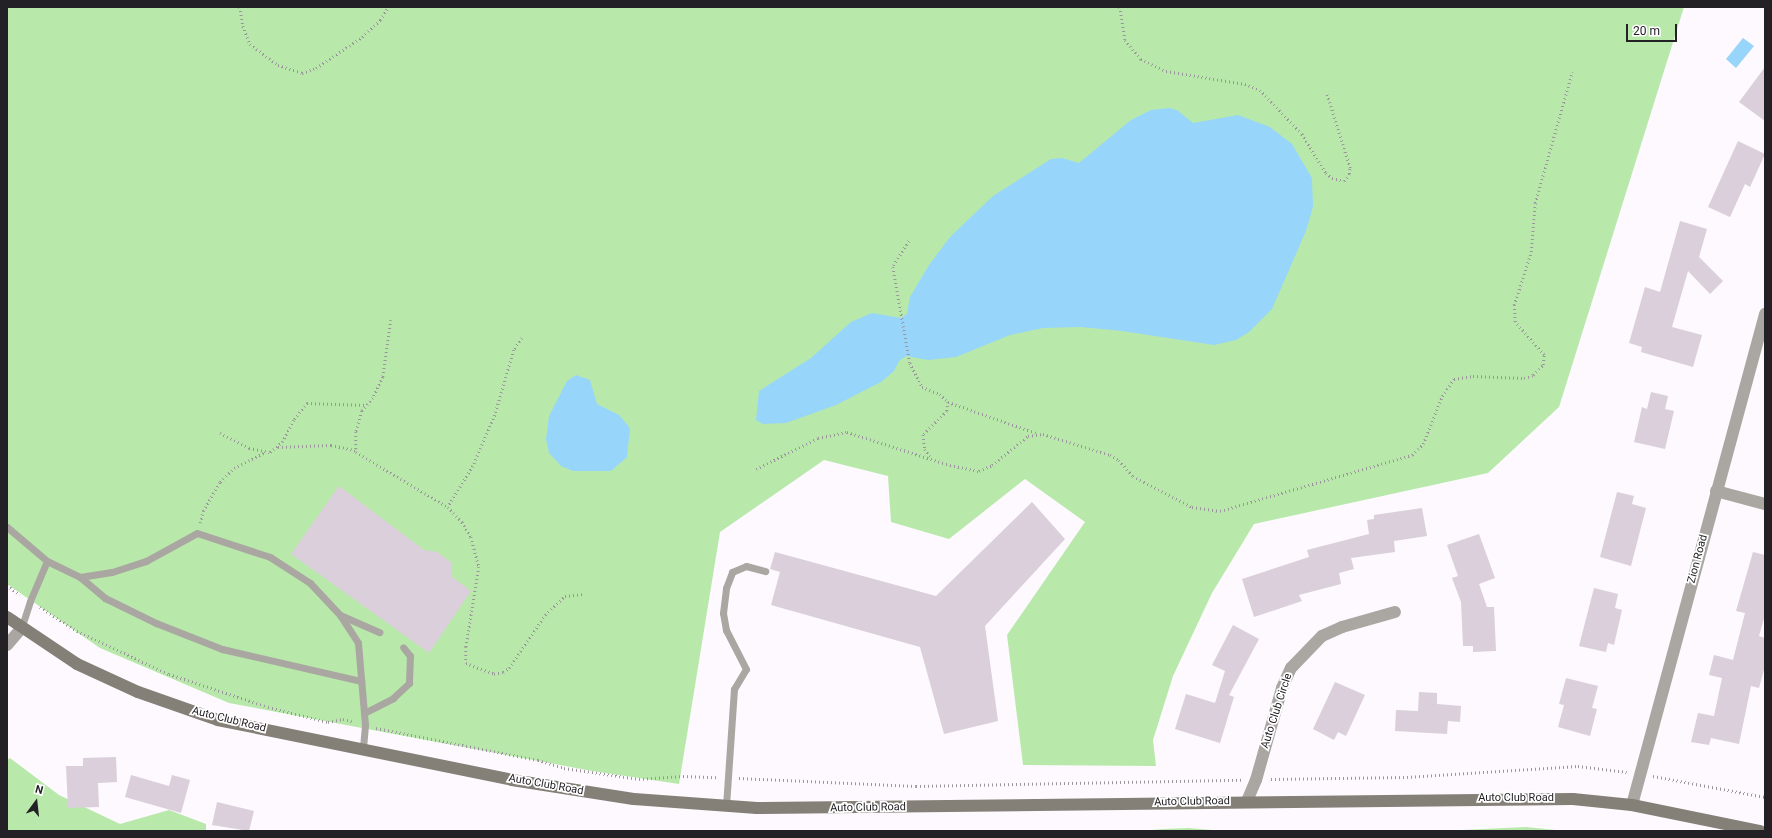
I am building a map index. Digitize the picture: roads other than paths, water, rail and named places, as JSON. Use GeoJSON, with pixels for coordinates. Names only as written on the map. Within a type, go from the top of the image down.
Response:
{"type":"FeatureCollection","features":[{"type":"Feature","properties":{"kind":"street","name":"Zion Road"},"geometry":{"type":"LineString","coordinates":[[1632,805],[1765,314]]}},
{"type":"Feature","properties":{"kind":"street"},"geometry":{"type":"LineString","coordinates":[[1716,491],[1765,504]]}},
{"type":"Feature","properties":{"kind":"street","name":"Auto Club Circle"},"geometry":{"type":"LineString","coordinates":[[1247,801],[1256,780],[1282,688],[1291,668],[1305,651],[1322,636],[1342,627],[1395,612]]}},
{"type":"Feature","properties":{"kind":"street","name":"Auto Club Road"},"geometry":{"type":"LineString","coordinates":[[7,617],[21,629],[77,664],[138,692],[218,720],[363,750],[592,793],[726,806],[840,808],[1247,801],[1519,798],[1573,799],[1632,805],[1760,831]]}},
{"type":"Feature","properties":{"kind":"street"},"geometry":{"type":"LineString","coordinates":[[7,644],[21,629]]}},
{"type":"Feature","properties":{"kind":"lane"},"geometry":{"type":"LineString","coordinates":[[7,527],[47,561],[80,577],[104,598],[215,646],[361,681]]}},
{"type":"Feature","properties":{"kind":"lane"},"geometry":{"type":"LineString","coordinates":[[80,577],[112,572],[146,561],[197,533],[270,557],[310,583],[340,615],[358,644],[365,725],[363,750]]}},
{"type":"Feature","properties":{"kind":"lane"},"geometry":{"type":"LineString","coordinates":[[21,629],[30,601],[47,561]]}},
{"type":"Feature","properties":{"kind":"lane"},"geometry":{"type":"LineString","coordinates":[[726,806],[734,689],[746,669],[726,630],[724,613],[726,588],[732,572],[746,566],[765,571]]}},
{"type":"Feature","properties":{"kind":"lane"},"geometry":{"type":"LineString","coordinates":[[340,615],[379,632]]}},
{"type":"Feature","properties":{"kind":"lane"},"geometry":{"type":"LineString","coordinates":[[364,713],[393,698],[409,683],[410,656],[403,647]]}},
{"type":"Feature","properties":{"kind":"water"},"geometry":{"type":"Polygon","coordinates":[[[1743,38],[1754,46],[1736,68],[1726,59],[1743,38]]]}},
{"type":"Feature","properties":{"kind":"water"},"geometry":{"type":"Polygon","coordinates":[[[1169,108],[1177,110],[1193,123],[1238,115],[1270,127],[1292,144],[1312,178],[1313,207],[1306,231],[1272,309],[1249,332],[1236,340],[1214,345],[1122,331],[1081,327],[1043,328],[1010,335],[956,357],[928,360],[906,356],[899,361],[894,371],[881,382],[836,405],[786,423],[763,424],[756,420],[759,391],[811,358],[851,322],[872,313],[901,318],[907,314],[910,297],[929,265],[950,237],[993,196],[1051,159],[1062,158],[1079,163],[1131,120],[1151,110],[1169,108]]]}},
{"type":"Feature","properties":{"kind":"water"},"geometry":{"type":"Polygon","coordinates":[[[576,375],[590,380],[597,404],[619,415],[630,428],[627,457],[611,471],[573,471],[561,466],[549,453],[546,439],[549,416],[567,381],[576,375]]]}}]}
